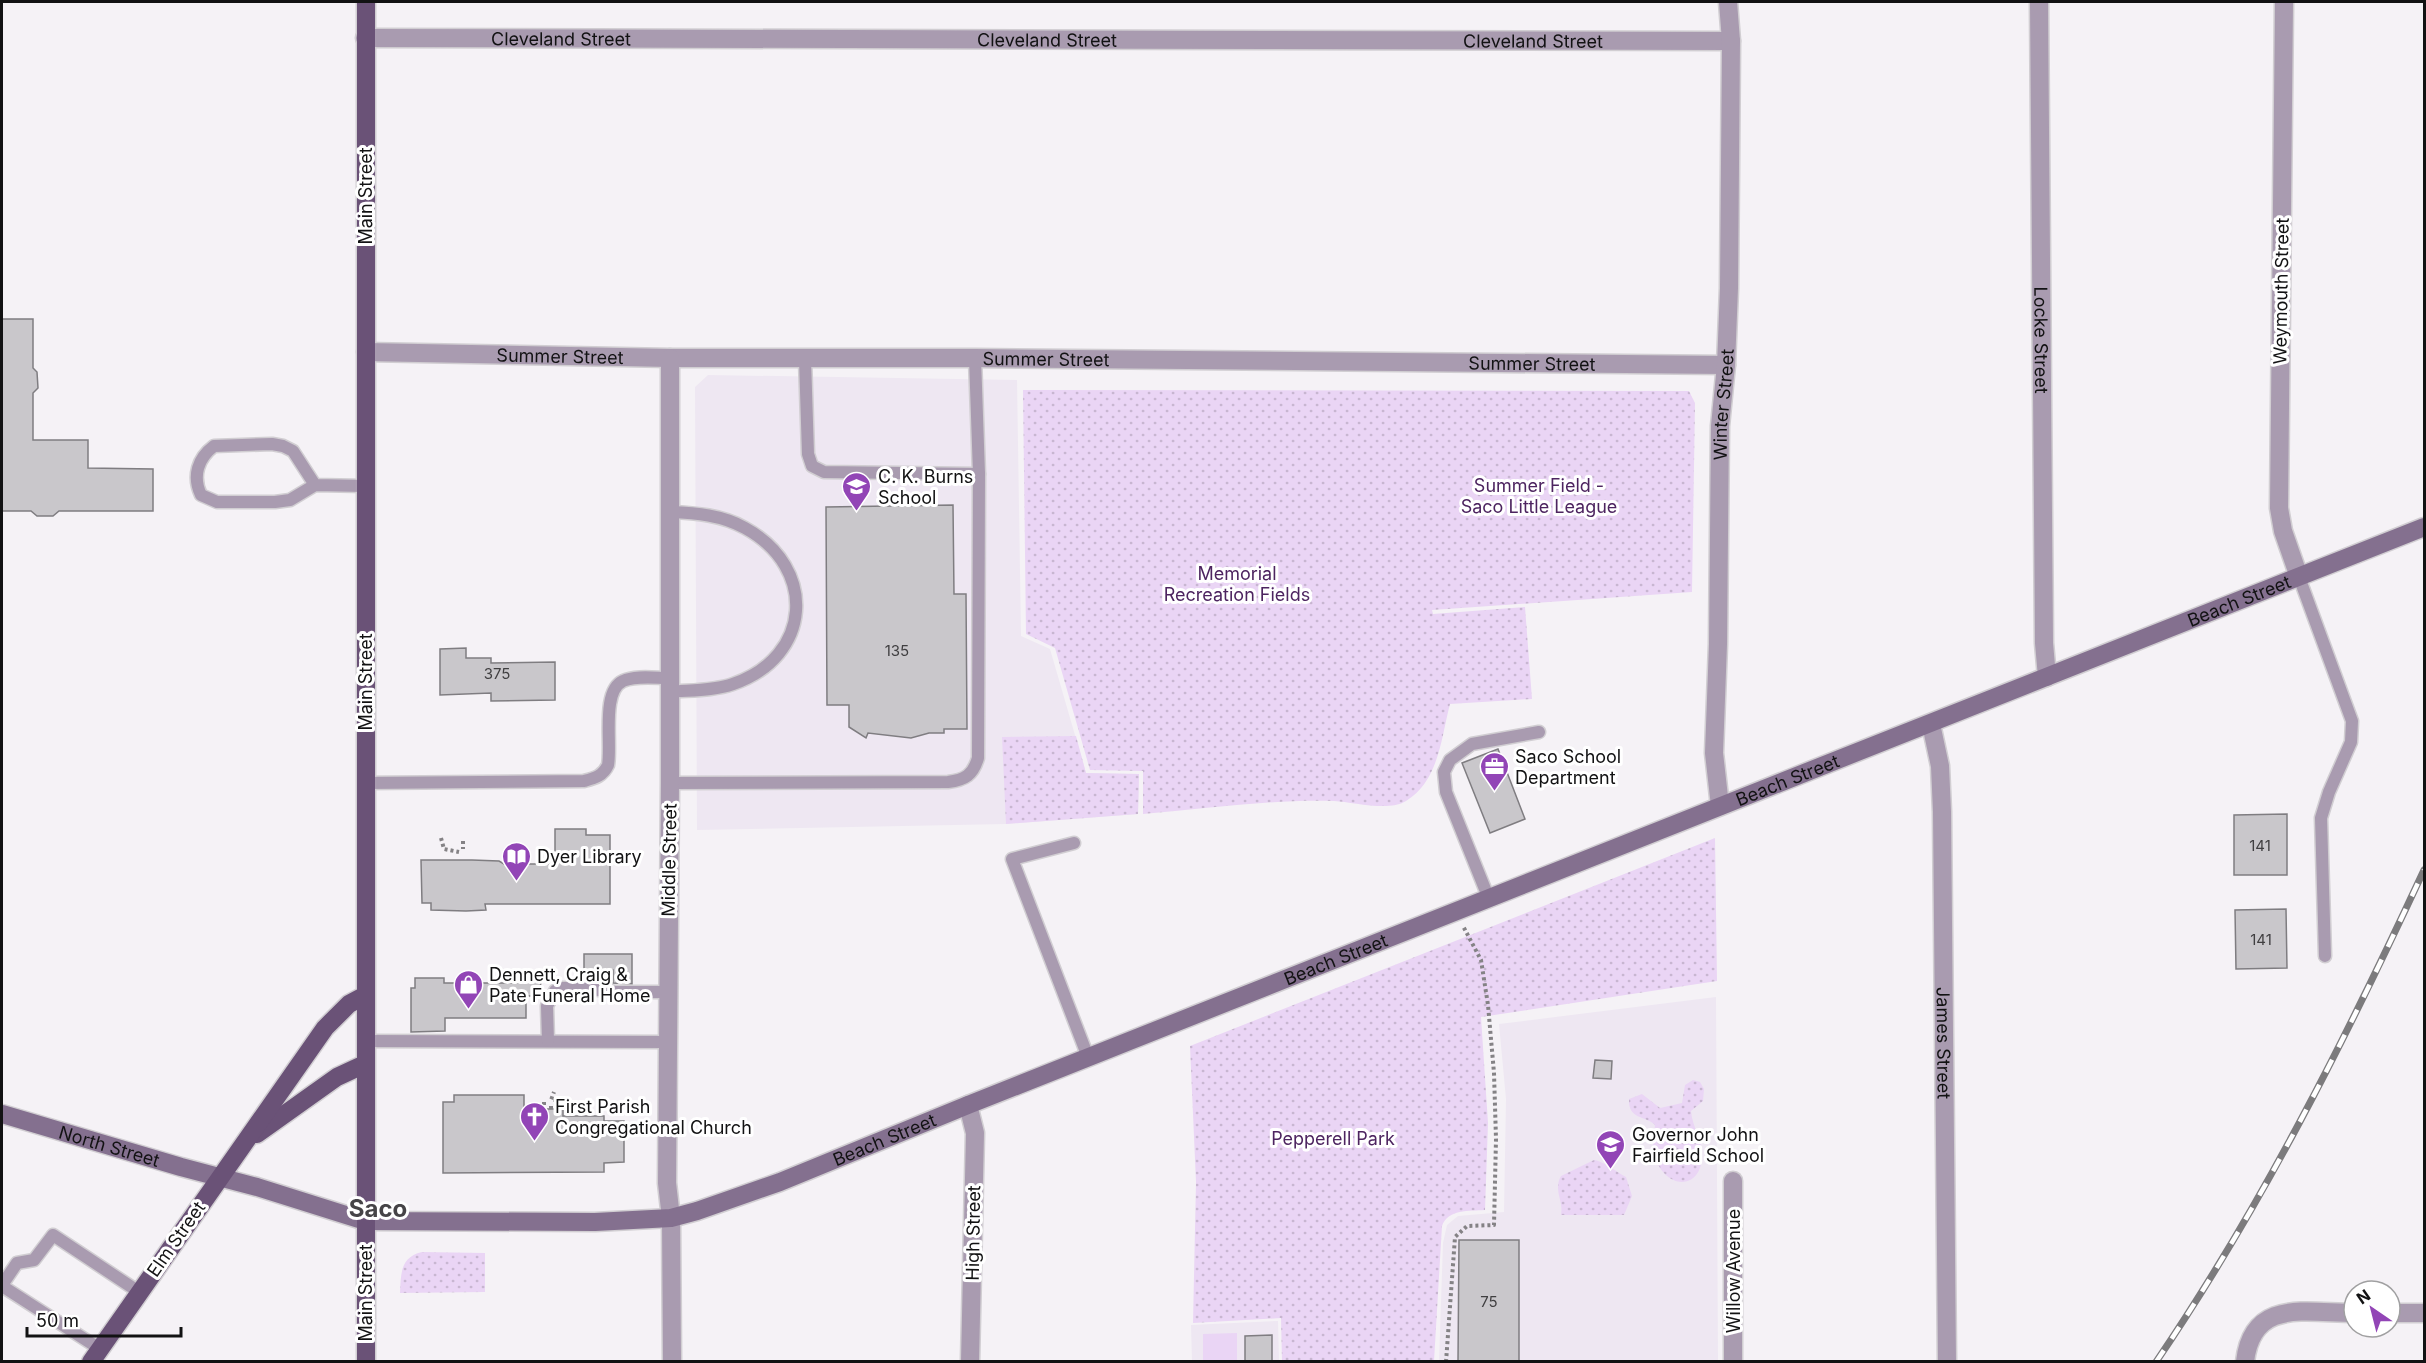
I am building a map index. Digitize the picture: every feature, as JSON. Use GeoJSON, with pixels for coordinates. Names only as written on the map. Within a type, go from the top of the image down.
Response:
{"type":"FeatureCollection","features":[{"type":"Feature","properties":{"kind":"main road","name":"Main Street"},"geometry":{"type":"LineString","coordinates":[[366,2],[364,996],[366,1362]]}},
{"type":"Feature","properties":{"kind":"main road","name":"Beach Street"},"geometry":{"type":"LineString","coordinates":[[219,1178],[257,1187],[365,1221],[595,1222],[671,1218],[698,1211],[780,1182],[968,1105],[2424,527]]}},
{"type":"Feature","properties":{"kind":"main road","name":"Elm Street"},"geometry":{"type":"LineString","coordinates":[[95,1355],[241,1146],[336,1016],[349,1004],[364,996]]}},
{"type":"Feature","properties":{"kind":"main road","name":"Elm Street"},"geometry":{"type":"LineString","coordinates":[[241,1146],[337,1077],[365,1064]]}},
{"type":"Feature","properties":{"kind":"main road","name":"North Street"},"geometry":{"type":"LineString","coordinates":[[2,1114],[52,1131],[219,1178]]}},
{"type":"Feature","properties":{"kind":"street","name":"Winter Street"},"geometry":{"type":"LineString","coordinates":[[1720,806],[1714,753],[1718,644],[1720,426],[1726,365],[1729,288],[1731,41],[1728,2]]}},
{"type":"Feature","properties":{"kind":"street","name":"Locke Street"},"geometry":{"type":"LineString","coordinates":[[2039,2],[2044,619],[2047,677]]}},
{"type":"Feature","properties":{"kind":"street","name":"Weymouth Street"},"geometry":{"type":"LineString","coordinates":[[2284,2],[2279,507],[2286,542],[2299,577]]}},
{"type":"Feature","properties":{"kind":"street","name":"Cleveland Street"},"geometry":{"type":"LineString","coordinates":[[365,38],[1731,41]]}},
{"type":"Feature","properties":{"kind":"street","name":"Summer Street"},"geometry":{"type":"LineString","coordinates":[[366,352],[670,358],[975,358],[1726,365]]}},
{"type":"Feature","properties":{"kind":"street","name":"Middle Street"},"geometry":{"type":"LineString","coordinates":[[670,358],[667,1183],[671,1218],[672,1362]]}},
{"type":"Feature","properties":{"kind":"street","name":"James Street"},"geometry":{"type":"LineString","coordinates":[[1931,724],[1940,766],[1942,812],[1947,1362]]}},
{"type":"Feature","properties":{"kind":"street","name":"High Street"},"geometry":{"type":"LineString","coordinates":[[968,1105],[975,1133],[970,1362]]}},
{"type":"Feature","properties":{"kind":"street","name":"Willow Avenue"},"geometry":{"type":"LineString","coordinates":[[1732,1362],[1733,1180]]}},
{"type":"Feature","properties":{"kind":"street"},"geometry":{"type":"LineString","coordinates":[[2245,1362],[2249,1339],[2258,1325],[2273,1316],[2285,1313],[2342,1313]]}},
{"type":"Feature","properties":{"kind":"street"},"geometry":{"type":"LineString","coordinates":[[2402,1313],[2424,1313]]}},
{"type":"Feature","properties":{"kind":"lane"},"geometry":{"type":"LineString","coordinates":[[670,783],[948,782],[960,781],[969,776],[975,768],[978,758],[979,474],[975,358]]}},
{"type":"Feature","properties":{"kind":"lane"},"geometry":{"type":"LineString","coordinates":[[805,359],[808,454],[812,466],[824,472],[979,474]]}},
{"type":"Feature","properties":{"kind":"lane"},"geometry":{"type":"LineString","coordinates":[[315,485],[293,452],[272,444],[214,446],[201,458],[198,466],[197,487],[201,495],[217,502],[290,500],[315,485],[365,486]]}},
{"type":"Feature","properties":{"kind":"lane"},"geometry":{"type":"LineString","coordinates":[[365,783],[584,781],[593,779],[605,772],[608,765],[610,703],[614,689],[623,681],[717,688],[734,684],[749,676],[781,651],[789,638],[797,606],[797,592],[789,571],[779,557],[760,537],[735,522],[693,512],[670,512]]}},
{"type":"Feature","properties":{"kind":"lane"},"geometry":{"type":"LineString","coordinates":[[2299,577],[2352,721],[2351,742],[2329,792],[2321,818],[2325,956]]}},
{"type":"Feature","properties":{"kind":"lane"},"geometry":{"type":"LineString","coordinates":[[1489,899],[1446,792],[1444,772],[1450,760],[1472,744],[1539,732]]}},
{"type":"Feature","properties":{"kind":"lane"},"geometry":{"type":"LineString","coordinates":[[1074,843],[1012,859],[1088,1058]]}},
{"type":"Feature","properties":{"kind":"lane"},"geometry":{"type":"LineString","coordinates":[[548,1041],[547,1006],[555,991],[560,988],[615,992],[668,992]]}},
{"type":"Feature","properties":{"kind":"lane"},"geometry":{"type":"LineString","coordinates":[[365,1041],[667,1042]]}},
{"type":"Feature","properties":{"kind":"lane"},"geometry":{"type":"LineString","coordinates":[[95,1355],[2,1285],[17,1263],[34,1260],[53,1235],[139,1292]]}},
{"type":"Feature","properties":{"kind":"path"},"geometry":{"type":"LineString","coordinates":[[441,838],[444,849],[461,851],[463,841]]}},
{"type":"Feature","properties":{"kind":"path"},"geometry":{"type":"LineString","coordinates":[[1446,1362],[1455,1238],[1467,1226],[1494,1225],[1496,1138],[1494,1072],[1483,966],[1456,912]]}},
{"type":"Feature","properties":{"kind":"path"},"geometry":{"type":"LineString","coordinates":[[551,1109],[551,1106],[571,1105],[570,1100],[551,1100],[554,1092]]}},
{"type":"Feature","properties":{"kind":"path"},"geometry":{"type":"LineString","coordinates":[[544,1102],[544,1109]]}},
{"type":"Feature","properties":{"kind":"shaded area","name":"C. K. Burns School"},"geometry":{"type":"Polygon","coordinates":[[[708,375],[1017,380],[1021,636],[1050,649],[1086,773],[1139,774],[1138,814],[1006,824],[697,830],[695,387],[708,375]]]}},
{"type":"Feature","properties":{"kind":"shaded area","name":"Governor John Fairfield School"},"geometry":{"type":"Polygon","coordinates":[[[1716,997],[1718,1361],[1439,1362],[1443,1243],[1447,1225],[1458,1216],[1504,1212],[1506,1099],[1499,1024],[1716,997]]]}},
{"type":"Feature","properties":{"kind":"shaded area"},"geometry":{"type":"Polygon","coordinates":[[[1278,1321],[1279,1361],[1192,1361],[1191,1325],[1278,1321]]]}},
{"type":"Feature","properties":{"kind":"green space","name":"Memorial Recreation Fields"},"geometry":{"type":"Polygon","coordinates":[[[1023,390],[1689,391],[1695,403],[1692,592],[1432,610],[1433,614],[1525,607],[1532,699],[1450,704],[1437,758],[1426,782],[1406,801],[1399,804],[1371,806],[1334,801],[1286,801],[1143,814],[1143,771],[1090,770],[1055,648],[1026,634],[1023,390]]]}},
{"type":"Feature","properties":{"kind":"green space"},"geometry":{"type":"Polygon","coordinates":[[[1076,736],[1086,773],[1139,774],[1138,814],[1006,824],[1002,737],[1076,736]]]}},
{"type":"Feature","properties":{"kind":"green space","name":"Pepperell Park"},"geometry":{"type":"Polygon","coordinates":[[[1715,838],[1717,981],[1481,1017],[1488,1123],[1485,1210],[1454,1214],[1445,1220],[1442,1226],[1434,1361],[1282,1361],[1281,1318],[1193,1323],[1196,1182],[1190,1046],[1715,838]]]}},
{"type":"Feature","properties":{"kind":"green space"},"geometry":{"type":"Polygon","coordinates":[[[1693,1080],[1700,1082],[1704,1089],[1703,1101],[1691,1111],[1701,1144],[1702,1156],[1700,1168],[1695,1176],[1688,1181],[1681,1182],[1672,1180],[1658,1165],[1653,1150],[1655,1125],[1631,1111],[1629,1099],[1642,1094],[1660,1108],[1682,1103],[1685,1085],[1693,1080]]]}},
{"type":"Feature","properties":{"kind":"green space"},"geometry":{"type":"Polygon","coordinates":[[[1594,1160],[1606,1164],[1626,1177],[1632,1196],[1624,1215],[1561,1215],[1558,1186],[1561,1176],[1594,1160]]]}},
{"type":"Feature","properties":{"kind":"green space"},"geometry":{"type":"Polygon","coordinates":[[[422,1252],[485,1253],[485,1292],[400,1293],[403,1267],[409,1258],[422,1252]]]}},
{"type":"Feature","properties":{"kind":"green space"},"geometry":{"type":"Polygon","coordinates":[[[1237,1333],[1237,1361],[1203,1361],[1203,1334],[1237,1333]]]}},
{"type":"Feature","properties":{"kind":"building"},"geometry":{"type":"Polygon","coordinates":[[[2,319],[33,319],[33,368],[37,372],[38,388],[33,393],[33,440],[88,440],[88,468],[153,469],[153,511],[59,511],[53,516],[37,516],[31,511],[2,511],[2,319]]]}},
{"type":"Feature","properties":{"kind":"building"},"geometry":{"type":"Polygon","coordinates":[[[953,505],[954,594],[966,594],[967,729],[944,729],[944,733],[929,733],[911,738],[868,733],[866,738],[849,727],[849,705],[827,705],[826,507],[953,505]]]}},
{"type":"Feature","properties":{"kind":"building"},"geometry":{"type":"Polygon","coordinates":[[[466,648],[466,658],[491,658],[491,663],[555,662],[555,700],[491,701],[491,693],[440,695],[440,649],[466,648]]]}},
{"type":"Feature","properties":{"kind":"building","name":"Saco School Department"},"geometry":{"type":"Polygon","coordinates":[[[1498,749],[1525,819],[1490,833],[1462,763],[1498,749]]]}},
{"type":"Feature","properties":{"kind":"building"},"geometry":{"type":"Polygon","coordinates":[[[2287,814],[2287,875],[2234,875],[2234,815],[2287,814]]]}},
{"type":"Feature","properties":{"kind":"building","name":"Dyer Library"},"geometry":{"type":"Polygon","coordinates":[[[555,829],[586,829],[586,835],[610,835],[610,904],[485,904],[486,910],[466,911],[431,910],[431,903],[422,903],[421,860],[555,864],[555,829]]]}},
{"type":"Feature","properties":{"kind":"building"},"geometry":{"type":"Polygon","coordinates":[[[2286,909],[2287,968],[2236,969],[2235,910],[2286,909]]]}},
{"type":"Feature","properties":{"kind":"building"},"geometry":{"type":"Polygon","coordinates":[[[584,954],[632,954],[632,984],[613,983],[613,970],[584,970],[584,954]]]}},
{"type":"Feature","properties":{"kind":"building","name":"Dennett, Craig & Pate Funeral Home"},"geometry":{"type":"Polygon","coordinates":[[[522,977],[541,977],[540,996],[526,996],[526,1018],[445,1018],[445,1031],[411,1032],[411,988],[415,988],[415,978],[444,978],[444,983],[522,983],[522,977]]]}},
{"type":"Feature","properties":{"kind":"building"},"geometry":{"type":"Polygon","coordinates":[[[1595,1060],[1612,1061],[1611,1079],[1593,1078],[1595,1060]]]}},
{"type":"Feature","properties":{"kind":"building","name":"First Parish Congregational Church"},"geometry":{"type":"Polygon","coordinates":[[[454,1095],[524,1095],[524,1109],[563,1109],[563,1116],[604,1116],[604,1121],[624,1121],[624,1162],[604,1163],[604,1172],[443,1173],[443,1102],[454,1102],[454,1095]]]}},
{"type":"Feature","properties":{"kind":"building"},"geometry":{"type":"Polygon","coordinates":[[[1459,1240],[1519,1240],[1519,1362],[1458,1362],[1459,1240]]]}},
{"type":"Feature","properties":{"kind":"building"},"geometry":{"type":"Polygon","coordinates":[[[1272,1335],[1272,1362],[1245,1362],[1245,1336],[1272,1335]]]}},
{"type":"Feature","properties":{"kind":"railway"},"geometry":{"type":"LineString","coordinates":[[2156,1362],[2195,1303],[2267,1183],[2364,997],[2424,870]]}},
{"type":"Feature","properties":{"kind":"place","name":"C. K. Burns School"},"geometry":{"type":"Point","coordinates":[857,512]}},
{"type":"Feature","properties":{"kind":"place","name":"Saco School Department"},"geometry":{"type":"Point","coordinates":[1494,792]}},
{"type":"Feature","properties":{"kind":"place","name":"Dyer Library"},"geometry":{"type":"Point","coordinates":[516,882]}},
{"type":"Feature","properties":{"kind":"place","name":"Dennett, Craig & Pate Funeral Home"},"geometry":{"type":"Point","coordinates":[468,1010]}},
{"type":"Feature","properties":{"kind":"place","name":"First Parish Congregational Church"},"geometry":{"type":"Point","coordinates":[534,1142]}},
{"type":"Feature","properties":{"kind":"place","name":"Governor John Fairfield School"},"geometry":{"type":"Point","coordinates":[1611,1170]}},
{"type":"Feature","properties":{"kind":"district","name":"Saco"},"geometry":{"type":"Point","coordinates":[378,1208]}},
{"type":"Feature","properties":{"kind":"park label","name":"Summer Field - Saco Little League"},"geometry":{"type":"Point","coordinates":[1539,495]}}]}
